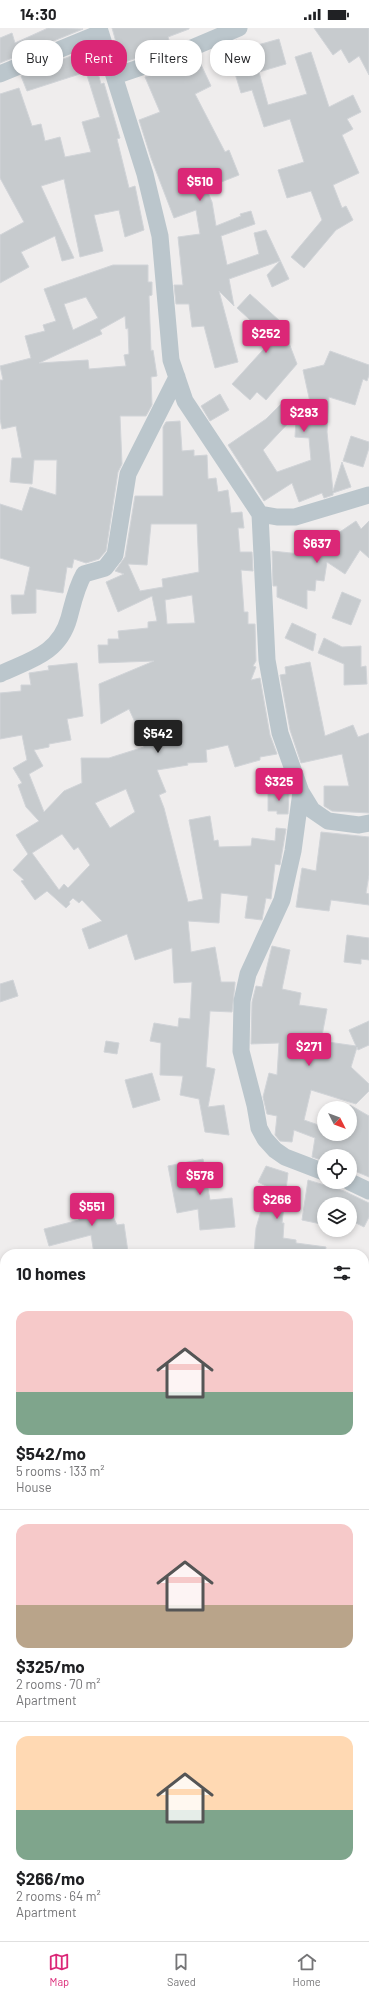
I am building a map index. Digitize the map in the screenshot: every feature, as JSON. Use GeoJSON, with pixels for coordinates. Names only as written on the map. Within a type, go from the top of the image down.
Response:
{"type":"FeatureCollection","features":[{"type":"Feature","properties":{"kind":"street"},"geometry":{"type":"LineString","coordinates":[[127,72],[168,58],[239,28]]}},
{"type":"Feature","properties":{"kind":"street"},"geometry":{"type":"LineString","coordinates":[[0,74],[99,31]]}},
{"type":"Feature","properties":{"kind":"street"},"geometry":{"type":"LineString","coordinates":[[115,76],[145,174],[160,236],[171,360],[186,401],[260,514],[267,660],[280,733],[301,792],[312,810],[328,821],[359,825],[369,823]]}},
{"type":"Feature","properties":{"kind":"street"},"geometry":{"type":"LineString","coordinates":[[0,674],[49,651],[59,640],[69,620],[78,584],[84,574],[105,568],[115,555],[128,474],[177,377]]}},
{"type":"Feature","properties":{"kind":"street"},"geometry":{"type":"LineString","coordinates":[[260,514],[277,517],[295,517],[369,495]]}},
{"type":"Feature","properties":{"kind":"street"},"geometry":{"type":"LineString","coordinates":[[301,792],[293,851],[282,900],[248,974],[242,1002],[241,1051],[256,1105],[259,1128],[265,1139],[274,1150],[286,1157],[317,1169]]}},
{"type":"Feature","properties":{"kind":"street"},"geometry":{"type":"LineString","coordinates":[[357,1185],[369,1191]]}},
{"type":"Feature","properties":{"kind":"building"},"geometry":{"type":"Polygon","coordinates":[[[48,28],[83,29],[56,40],[22,40],[48,28]]]}},
{"type":"Feature","properties":{"kind":"building"},"geometry":{"type":"Polygon","coordinates":[[[112,28],[189,28],[168,37],[169,40],[135,40],[135,58],[127,61],[127,40],[115,40],[112,28]]]}},
{"type":"Feature","properties":{"kind":"building"},"geometry":{"type":"Polygon","coordinates":[[[314,28],[369,28],[369,75],[359,56],[349,63],[341,49],[333,55],[314,28]]]}},
{"type":"Feature","properties":{"kind":"building"},"geometry":{"type":"Polygon","coordinates":[[[12,33],[14,40],[12,40],[12,58],[0,63],[0,38],[12,33]]]}},
{"type":"Feature","properties":{"kind":"building"},"geometry":{"type":"Polygon","coordinates":[[[279,39],[286,64],[265,70],[265,43],[279,39]]]}},
{"type":"Feature","properties":{"kind":"building"},"geometry":{"type":"Polygon","coordinates":[[[311,52],[329,107],[353,95],[361,112],[347,119],[353,129],[342,135],[359,173],[333,185],[342,208],[346,206],[353,220],[336,230],[304,268],[291,257],[322,220],[311,191],[287,198],[278,170],[304,162],[290,119],[264,127],[252,90],[241,93],[236,76],[260,76],[268,105],[307,94],[295,57],[311,52]]]}},
{"type":"Feature","properties":{"kind":"building"},"geometry":{"type":"Polygon","coordinates":[[[71,56],[71,76],[74,76],[27,91],[21,76],[63,76],[63,59],[71,56]]]}},
{"type":"Feature","properties":{"kind":"building"},"geometry":{"type":"Polygon","coordinates":[[[202,67],[211,86],[195,94],[225,152],[229,150],[239,175],[206,188],[212,202],[216,226],[241,216],[240,214],[251,211],[255,224],[221,236],[227,265],[259,254],[254,233],[266,230],[289,279],[272,287],[267,275],[280,261],[229,279],[234,306],[219,291],[238,362],[215,368],[204,326],[192,327],[189,304],[176,304],[174,285],[183,285],[178,237],[200,234],[196,210],[174,218],[151,158],[139,120],[160,112],[145,77],[202,76],[202,67]]]}},
{"type":"Feature","properties":{"kind":"building"},"geometry":{"type":"Polygon","coordinates":[[[87,76],[99,76],[101,84],[104,83],[120,138],[117,139],[129,188],[135,186],[144,230],[125,237],[119,210],[94,215],[103,251],[80,257],[64,179],[41,186],[74,258],[62,261],[55,236],[21,252],[29,267],[0,283],[0,235],[24,222],[0,178],[0,94],[19,88],[32,126],[41,124],[45,141],[60,137],[65,157],[91,152],[82,122],[100,117],[87,76]]]}},
{"type":"Feature","properties":{"kind":"building"},"geometry":{"type":"Polygon","coordinates":[[[113,265],[148,265],[148,282],[152,282],[152,295],[149,296],[151,351],[153,350],[157,376],[151,377],[152,405],[146,416],[120,416],[122,464],[118,472],[106,551],[99,559],[86,563],[74,559],[72,568],[67,567],[63,593],[36,589],[36,613],[12,614],[11,595],[24,595],[30,567],[0,558],[0,504],[22,511],[30,487],[56,495],[57,460],[34,460],[32,484],[10,482],[12,458],[22,458],[16,426],[2,429],[0,419],[0,380],[3,380],[0,366],[31,358],[25,336],[45,331],[43,325],[56,321],[44,289],[113,265]],[[86,297],[64,304],[73,330],[98,318],[86,297]],[[125,316],[100,330],[102,334],[39,363],[88,360],[89,369],[126,366],[124,355],[129,354],[128,328],[126,329],[125,316]]]}},
{"type":"Feature","properties":{"kind":"building"},"geometry":{"type":"Polygon","coordinates":[[[250,294],[281,322],[297,364],[266,400],[257,392],[250,400],[232,384],[272,340],[237,308],[250,294]]]}},
{"type":"Feature","properties":{"kind":"building"},"geometry":{"type":"Polygon","coordinates":[[[330,351],[369,365],[369,375],[367,381],[363,379],[355,405],[329,397],[327,432],[333,491],[342,462],[351,487],[333,493],[333,495],[324,498],[322,493],[299,502],[292,483],[264,501],[228,445],[266,419],[281,404],[294,417],[263,450],[277,472],[311,460],[309,438],[295,437],[297,402],[310,402],[303,370],[324,365],[330,351]]]}},
{"type":"Feature","properties":{"kind":"building"},"geometry":{"type":"Polygon","coordinates":[[[220,394],[229,410],[210,421],[201,406],[220,394]]]}},
{"type":"Feature","properties":{"kind":"building"},"geometry":{"type":"Polygon","coordinates":[[[180,421],[182,451],[194,450],[194,456],[207,455],[208,479],[216,478],[218,492],[228,490],[231,513],[242,512],[244,528],[238,528],[240,552],[252,552],[253,571],[241,570],[244,612],[248,612],[248,624],[255,624],[256,661],[253,666],[256,667],[251,680],[260,678],[270,735],[277,754],[260,757],[260,760],[235,767],[228,745],[206,750],[207,762],[187,763],[188,765],[157,770],[166,792],[159,795],[164,808],[188,902],[203,899],[189,820],[210,816],[214,841],[218,840],[219,847],[251,846],[252,838],[275,841],[276,828],[286,829],[280,865],[275,864],[271,899],[266,898],[262,920],[245,918],[248,896],[221,893],[219,923],[188,921],[191,952],[215,947],[221,982],[235,982],[232,1012],[210,1011],[206,1067],[215,1069],[208,1107],[224,1105],[229,1135],[205,1132],[199,1099],[180,1095],[183,1076],[160,1075],[161,1043],[150,1041],[154,1023],[178,1027],[179,1018],[190,1019],[192,982],[174,983],[172,948],[135,960],[127,934],[89,949],[82,929],[102,921],[82,900],[79,903],[73,898],[66,908],[47,891],[35,900],[21,881],[24,880],[13,870],[28,854],[16,835],[39,821],[26,807],[18,785],[22,783],[13,768],[27,760],[22,735],[0,739],[0,693],[21,691],[21,685],[31,685],[29,673],[49,670],[48,666],[77,663],[83,716],[67,719],[71,740],[49,744],[49,747],[34,750],[43,766],[29,774],[44,812],[64,791],[82,783],[81,758],[109,758],[144,747],[143,745],[145,744],[129,709],[101,724],[99,684],[154,661],[99,663],[98,645],[108,645],[108,639],[119,639],[118,631],[148,628],[148,622],[157,621],[152,596],[118,612],[106,582],[124,574],[115,571],[125,557],[135,496],[163,496],[163,427],[166,422],[180,421]],[[151,524],[147,565],[128,564],[140,591],[163,587],[162,579],[199,572],[197,524],[151,524]],[[192,595],[165,600],[167,624],[195,623],[192,595]],[[126,789],[95,803],[110,828],[135,812],[126,789]],[[62,834],[32,853],[59,890],[64,884],[68,888],[90,865],[78,847],[74,850],[62,834]]]}},
{"type":"Feature","properties":{"kind":"building"},"geometry":{"type":"Polygon","coordinates":[[[351,436],[369,442],[369,448],[363,467],[343,461],[351,436]]]}},
{"type":"Feature","properties":{"kind":"building"},"geometry":{"type":"Polygon","coordinates":[[[356,521],[361,529],[369,521],[369,558],[360,550],[345,574],[327,562],[324,581],[316,580],[315,591],[307,590],[307,609],[277,597],[277,586],[273,586],[272,551],[319,556],[331,538],[356,521]]]}},
{"type":"Feature","properties":{"kind":"building"},"geometry":{"type":"Polygon","coordinates":[[[342,592],[361,600],[351,625],[332,618],[342,592]]]}},
{"type":"Feature","properties":{"kind":"building"},"geometry":{"type":"Polygon","coordinates":[[[292,623],[316,634],[313,651],[285,638],[292,623]]]}},
{"type":"Feature","properties":{"kind":"building"},"geometry":{"type":"Polygon","coordinates":[[[324,638],[342,647],[361,646],[361,667],[366,666],[367,684],[344,685],[344,664],[318,653],[324,638]]]}},
{"type":"Feature","properties":{"kind":"building"},"geometry":{"type":"Polygon","coordinates":[[[310,662],[325,736],[353,725],[358,737],[369,733],[369,813],[332,811],[324,806],[324,786],[349,786],[342,754],[301,763],[290,730],[280,675],[286,674],[285,667],[310,662]]]}},
{"type":"Feature","properties":{"kind":"building"},"geometry":{"type":"Polygon","coordinates":[[[268,791],[289,792],[288,814],[277,814],[277,811],[268,811],[268,791]]]}},
{"type":"Feature","properties":{"kind":"building"},"geometry":{"type":"Polygon","coordinates":[[[321,832],[369,837],[369,875],[366,893],[369,894],[369,905],[331,900],[329,911],[296,907],[302,868],[316,871],[321,832]]]}},
{"type":"Feature","properties":{"kind":"building"},"geometry":{"type":"Polygon","coordinates":[[[347,935],[369,938],[369,960],[361,959],[361,964],[344,962],[347,935]]]}},
{"type":"Feature","properties":{"kind":"building"},"geometry":{"type":"Polygon","coordinates":[[[272,946],[290,950],[282,989],[301,993],[299,1005],[327,1009],[321,1041],[356,1046],[349,1030],[369,1021],[369,1045],[358,1050],[357,1047],[351,1067],[369,1084],[369,1091],[357,1103],[357,1101],[346,1101],[311,1090],[304,1120],[317,1125],[317,1141],[357,1141],[357,1109],[369,1116],[369,1177],[357,1172],[357,1149],[317,1149],[317,1159],[312,1157],[315,1138],[294,1130],[292,1142],[280,1141],[275,1135],[277,1116],[267,1114],[263,1097],[269,1073],[277,1075],[279,1043],[251,1044],[252,1002],[256,986],[262,987],[272,946]]]}},
{"type":"Feature","properties":{"kind":"building"},"geometry":{"type":"Polygon","coordinates":[[[13,980],[18,996],[0,1002],[0,984],[13,980]]]}},
{"type":"Feature","properties":{"kind":"building"},"geometry":{"type":"Polygon","coordinates":[[[106,1041],[119,1043],[117,1054],[104,1052],[106,1041]]]}},
{"type":"Feature","properties":{"kind":"building"},"geometry":{"type":"Polygon","coordinates":[[[152,1073],[160,1100],[133,1108],[125,1080],[152,1073]]]}},
{"type":"Feature","properties":{"kind":"building"},"geometry":{"type":"Polygon","coordinates":[[[203,1159],[210,1200],[232,1198],[235,1227],[200,1230],[198,1209],[177,1213],[168,1166],[203,1159]]]}},
{"type":"Feature","properties":{"kind":"building"},"geometry":{"type":"Polygon","coordinates":[[[266,1166],[288,1173],[282,1223],[284,1223],[283,1238],[296,1240],[296,1243],[326,1247],[326,1249],[254,1249],[256,1228],[268,1187],[258,1182],[266,1166]]]}},
{"type":"Feature","properties":{"kind":"building"},"geometry":{"type":"Polygon","coordinates":[[[308,1180],[317,1183],[317,1189],[337,1189],[356,1197],[317,1197],[317,1223],[302,1220],[308,1180]]]}},
{"type":"Feature","properties":{"kind":"building"},"geometry":{"type":"Polygon","coordinates":[[[91,1193],[93,1198],[103,1194],[117,1225],[124,1224],[128,1249],[93,1249],[91,1235],[49,1246],[44,1229],[79,1220],[71,1201],[91,1193]]]}},
{"type":"Feature","properties":{"kind":"building"},"geometry":{"type":"Polygon","coordinates":[[[357,1197],[369,1203],[369,1217],[364,1227],[357,1224],[357,1197]]]}}]}
